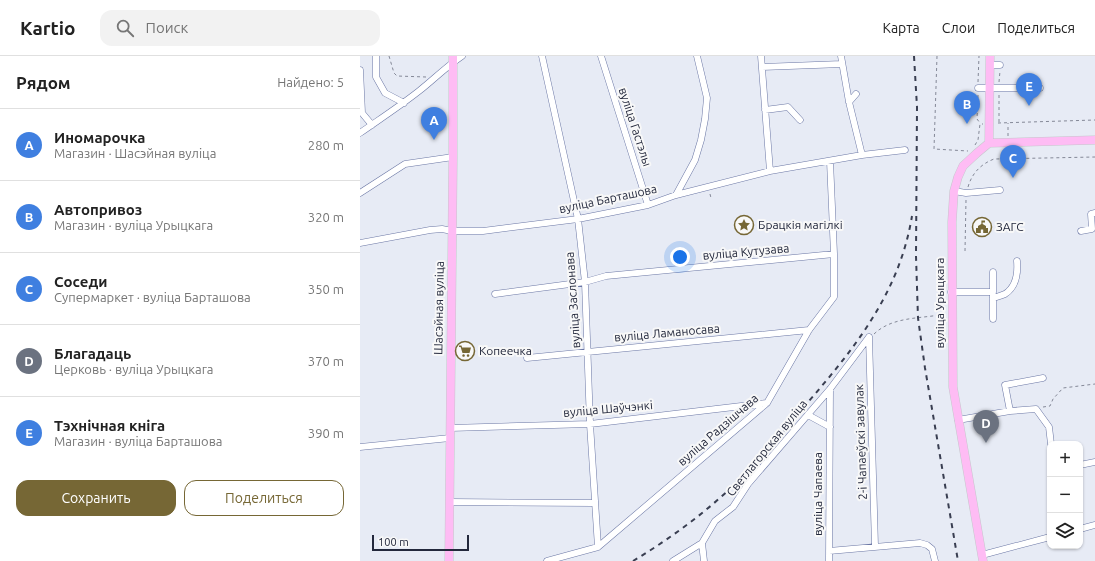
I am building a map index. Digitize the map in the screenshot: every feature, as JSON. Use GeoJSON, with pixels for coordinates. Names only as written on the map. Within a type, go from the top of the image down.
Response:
{"type":"FeatureCollection","features":[{"type":"Feature","properties":{"kind":"main road"},"geometry":{"type":"LineString","coordinates":[[990,56],[988,143],[1095,140]]}},
{"type":"Feature","properties":{"kind":"main road","name":"Шасэйная вуліца"},"geometry":{"type":"LineString","coordinates":[[449,561],[453,59]]}},
{"type":"Feature","properties":{"kind":"main road","name":"вуліца Урыцкага"},"geometry":{"type":"LineString","coordinates":[[982,558],[953,387],[951,314],[952,222],[954,191],[958,177],[964,166],[988,143]]}},
{"type":"Feature","properties":{"kind":"street"},"geometry":{"type":"LineString","coordinates":[[376,56],[376,76],[386,93],[404,102]]}},
{"type":"Feature","properties":{"kind":"street"},"geometry":{"type":"LineString","coordinates":[[360,133],[436,77],[453,59],[462,56]]}},
{"type":"Feature","properties":{"kind":"street","name":"вуліца Заслонава"},"geometry":{"type":"LineString","coordinates":[[542,56],[578,219],[585,282],[590,424],[598,547]]}},
{"type":"Feature","properties":{"kind":"street","name":"вуліца Гастэлы"},"geometry":{"type":"LineString","coordinates":[[601,56],[648,205]]}},
{"type":"Feature","properties":{"kind":"street"},"geometry":{"type":"LineString","coordinates":[[676,195],[695,160],[705,119],[707,98],[697,56]]}},
{"type":"Feature","properties":{"kind":"street"},"geometry":{"type":"LineString","coordinates":[[761,56],[770,171]]}},
{"type":"Feature","properties":{"kind":"street"},"geometry":{"type":"LineString","coordinates":[[841,56],[862,155]]}},
{"type":"Feature","properties":{"kind":"street"},"geometry":{"type":"LineString","coordinates":[[762,67],[842,64]]}},
{"type":"Feature","properties":{"kind":"street"},"geometry":{"type":"LineString","coordinates":[[990,65],[1000,65]]}},
{"type":"Feature","properties":{"kind":"street"},"geometry":{"type":"LineString","coordinates":[[360,70],[362,113],[372,125]]}},
{"type":"Feature","properties":{"kind":"street"},"geometry":{"type":"LineString","coordinates":[[978,88],[1040,88]]}},
{"type":"Feature","properties":{"kind":"street"},"geometry":{"type":"LineString","coordinates":[[850,102],[856,94]]}},
{"type":"Feature","properties":{"kind":"street"},"geometry":{"type":"LineString","coordinates":[[765,110],[788,107],[800,120]]}},
{"type":"Feature","properties":{"kind":"street","name":"вуліца Барташова"},"geometry":{"type":"LineString","coordinates":[[360,243],[430,230],[442,229],[452,231],[483,232],[578,219],[648,205],[676,195],[770,171],[862,155],[905,150]]}},
{"type":"Feature","properties":{"kind":"street"},"geometry":{"type":"LineString","coordinates":[[360,192],[405,164],[453,157]]}},
{"type":"Feature","properties":{"kind":"street","name":"вуліца Радзішчава"},"geometry":{"type":"LineString","coordinates":[[547,561],[598,547],[767,403],[809,330],[834,297],[834,254],[830,161]]}},
{"type":"Feature","properties":{"kind":"street"},"geometry":{"type":"LineString","coordinates":[[954,191],[966,194],[1000,190]]}},
{"type":"Feature","properties":{"kind":"street"},"geometry":{"type":"LineString","coordinates":[[1081,232],[1092,229],[1091,214],[1095,213]]}},
{"type":"Feature","properties":{"kind":"street","name":"вуліца Кутузава"},"geometry":{"type":"LineString","coordinates":[[495,294],[585,282],[606,276],[834,254]]}},
{"type":"Feature","properties":{"kind":"street"},"geometry":{"type":"LineString","coordinates":[[951,292],[992,295],[1006,293],[1016,280],[1018,261]]}},
{"type":"Feature","properties":{"kind":"street"},"geometry":{"type":"LineString","coordinates":[[993,272],[993,319]]}},
{"type":"Feature","properties":{"kind":"street","name":"вуліца Ламаносава"},"geometry":{"type":"LineString","coordinates":[[527,358],[809,330]]}},
{"type":"Feature","properties":{"kind":"street","name":"Светлагорская вуліца"},"geometry":{"type":"LineString","coordinates":[[673,561],[702,543],[715,521],[733,507],[748,484],[830,389],[869,337]]}},
{"type":"Feature","properties":{"kind":"street","name":"2-і Чапаеўскі завулак"},"geometry":{"type":"LineString","coordinates":[[869,337],[875,546]]}},
{"type":"Feature","properties":{"kind":"street"},"geometry":{"type":"LineString","coordinates":[[1010,411],[1005,384],[1043,378]]}},
{"type":"Feature","properties":{"kind":"street","name":"вуліца Чапаева"},"geometry":{"type":"LineString","coordinates":[[829,561],[830,389]]}},
{"type":"Feature","properties":{"kind":"street","name":"вуліца Шаўчэнкі"},"geometry":{"type":"LineString","coordinates":[[450,428],[590,424],[767,403]]}},
{"type":"Feature","properties":{"kind":"street"},"geometry":{"type":"LineString","coordinates":[[958,420],[1010,411],[1036,409],[1049,427],[1051,441]]}},
{"type":"Feature","properties":{"kind":"street"},"geometry":{"type":"LineString","coordinates":[[808,415],[830,427]]}},
{"type":"Feature","properties":{"kind":"street"},"geometry":{"type":"LineString","coordinates":[[360,447],[450,438]]}},
{"type":"Feature","properties":{"kind":"street"},"geometry":{"type":"LineString","coordinates":[[1083,464],[1095,462]]}},
{"type":"Feature","properties":{"kind":"street"},"geometry":{"type":"LineString","coordinates":[[450,502],[594,503]]}},
{"type":"Feature","properties":{"kind":"street"},"geometry":{"type":"LineString","coordinates":[[1083,528],[1095,525]]}},
{"type":"Feature","properties":{"kind":"street"},"geometry":{"type":"LineString","coordinates":[[982,558],[1047,538]]}},
{"type":"Feature","properties":{"kind":"street"},"geometry":{"type":"LineString","coordinates":[[702,543],[704,561]]}},
{"type":"Feature","properties":{"kind":"street"},"geometry":{"type":"LineString","coordinates":[[829,551],[920,543],[928,545],[932,549],[935,561]]}},
{"type":"Feature","properties":{"kind":"path"},"geometry":{"type":"LineString","coordinates":[[389,56],[394,72],[397,76],[436,77]]}},
{"type":"Feature","properties":{"kind":"path"},"geometry":{"type":"LineString","coordinates":[[937,56],[934,149],[967,151],[972,149],[978,140],[980,124],[984,124]]}},
{"type":"Feature","properties":{"kind":"path"},"geometry":{"type":"LineString","coordinates":[[993,123],[1095,120]]}},
{"type":"Feature","properties":{"kind":"path"},"geometry":{"type":"LineString","coordinates":[[1008,123],[1008,136]]}},
{"type":"Feature","properties":{"kind":"path"},"geometry":{"type":"LineString","coordinates":[[1007,151],[1007,158],[1095,156]]}},
{"type":"Feature","properties":{"kind":"path"},"geometry":{"type":"LineString","coordinates":[[869,337],[884,326],[907,319],[951,314]]}},
{"type":"Feature","properties":{"kind":"path"},"geometry":{"type":"LineString","coordinates":[[1036,409],[1050,406],[1053,399],[1063,388],[1095,384]]}},
{"type":"Feature","properties":{"kind":"railway"},"geometry":{"type":"LineString","coordinates":[[914,56],[917,107],[916,256],[918,318],[925,368],[958,561]]}},
{"type":"Feature","properties":{"kind":"railway"},"geometry":{"type":"LineString","coordinates":[[633,561],[692,521],[732,487],[774,442],[839,365],[856,343],[885,296],[897,271],[906,245],[912,216]]}},
{"type":"Feature","properties":{"kind":"place","name":"Тэхнічная кніга"},"geometry":{"type":"Point","coordinates":[1029,106]}},
{"type":"Feature","properties":{"kind":"place","name":"Автопривоз"},"geometry":{"type":"Point","coordinates":[967,124]}},
{"type":"Feature","properties":{"kind":"place","name":"Иномарочка"},"geometry":{"type":"Point","coordinates":[434,140]}},
{"type":"Feature","properties":{"kind":"place","name":"Соседи"},"geometry":{"type":"Point","coordinates":[1013,178]}},
{"type":"Feature","properties":{"kind":"place","name":"Брацкія магілкі"},"geometry":{"type":"Point","coordinates":[744,225]}},
{"type":"Feature","properties":{"kind":"place","name":"ЗАГС"},"geometry":{"type":"Point","coordinates":[982,227]}},
{"type":"Feature","properties":{"kind":"place","name":"Копеечка"},"geometry":{"type":"Point","coordinates":[465,351]}},
{"type":"Feature","properties":{"kind":"place","name":"Благадаць"},"geometry":{"type":"Point","coordinates":[986,443]}}]}
